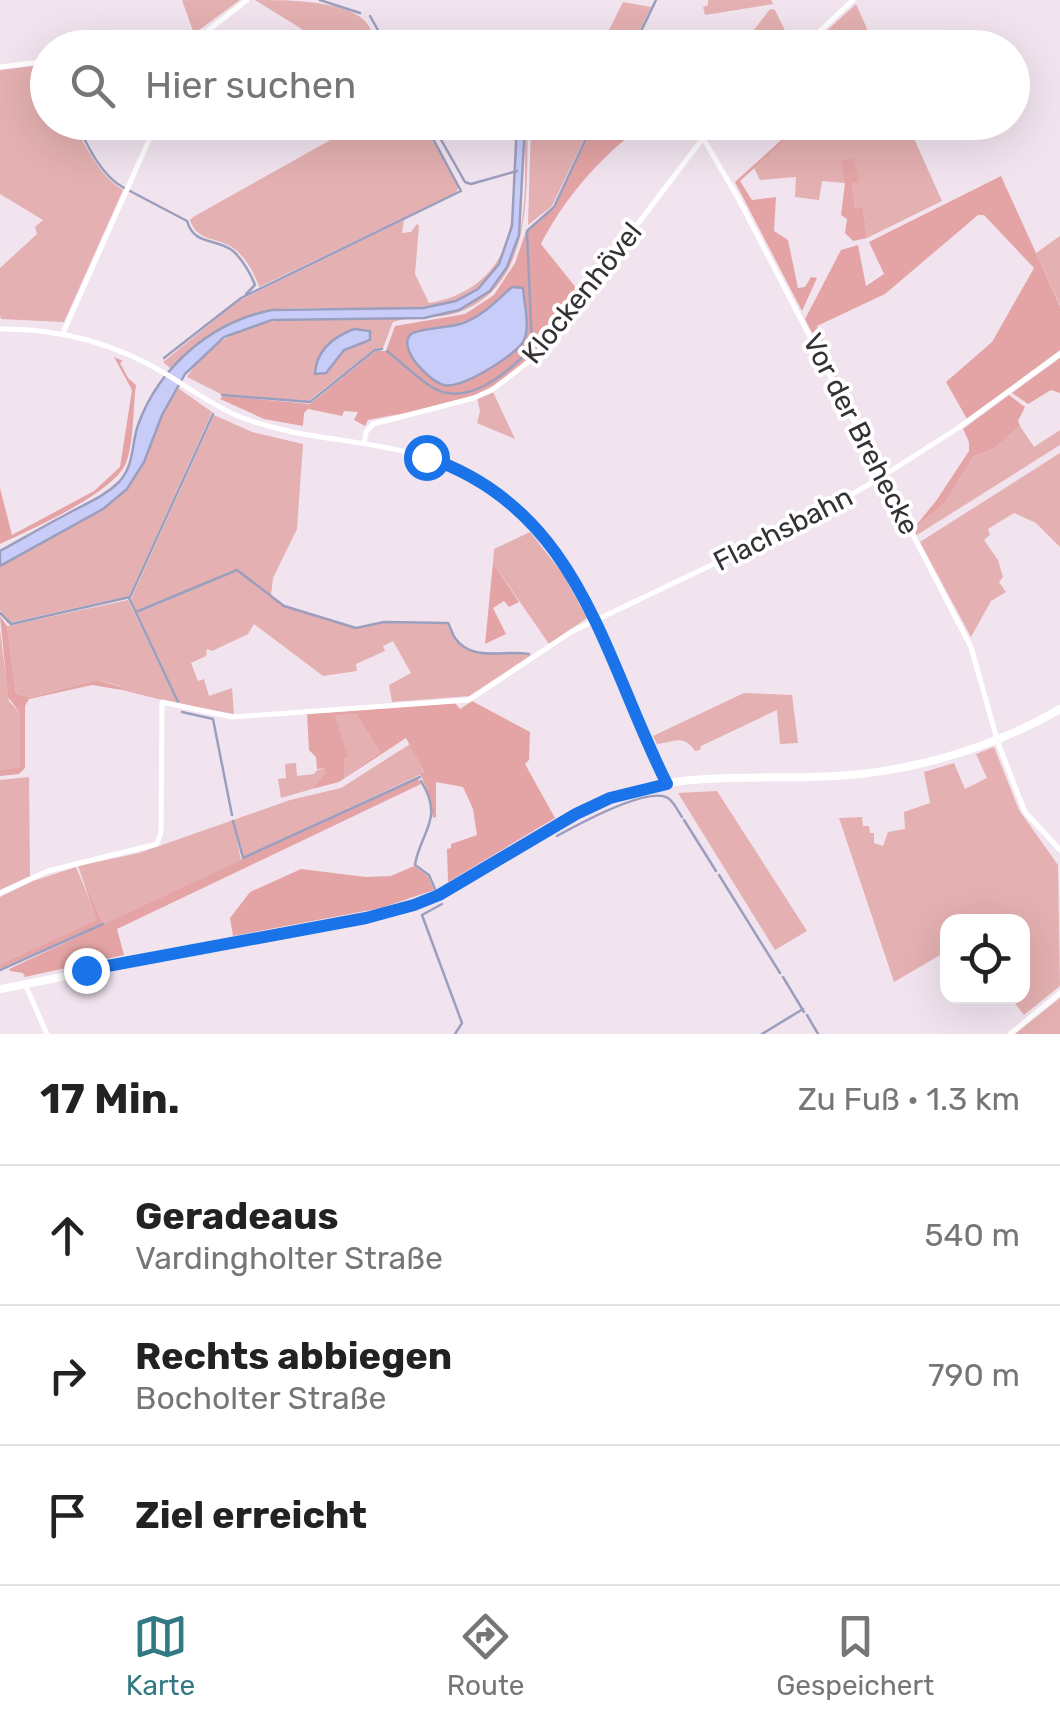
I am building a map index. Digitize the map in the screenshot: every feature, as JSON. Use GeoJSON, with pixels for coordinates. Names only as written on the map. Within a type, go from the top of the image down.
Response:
{"type":"FeatureCollection","features":[{"type":"Feature","properties":{"kind":"main road"},"geometry":{"type":"LineString","coordinates":[[0,988],[366,918],[414,905],[439,895],[585,810],[629,792],[667,784],[880,772],[997,738],[1060,709]]}},
{"type":"Feature","properties":{"kind":"street"},"geometry":{"type":"LineString","coordinates":[[209,30],[247,0]]}},
{"type":"Feature","properties":{"kind":"street"},"geometry":{"type":"LineString","coordinates":[[821,30],[853,0]]}},
{"type":"Feature","properties":{"kind":"street"},"geometry":{"type":"LineString","coordinates":[[0,68],[30,64]]}},
{"type":"Feature","properties":{"kind":"street"},"geometry":{"type":"LineString","coordinates":[[63,333],[149,140]]}},
{"type":"Feature","properties":{"kind":"street","name":"Klockenhövel"},"geometry":{"type":"LineString","coordinates":[[364,443],[373,424],[474,398],[492,390],[540,353],[702,140]]}},
{"type":"Feature","properties":{"kind":"street","name":"Vor der Brehecke"},"geometry":{"type":"LineString","coordinates":[[705,140],[974,653],[997,738],[1024,812],[1060,850]]}},
{"type":"Feature","properties":{"kind":"street"},"geometry":{"type":"LineString","coordinates":[[0,329],[63,333],[110,346],[230,413],[270,428],[364,443],[439,462],[494,490],[523,514],[565,562],[595,619],[667,784]]}},
{"type":"Feature","properties":{"kind":"street","name":"Flachsbahn"},"geometry":{"type":"LineString","coordinates":[[0,893],[48,871],[157,844],[162,832],[162,702],[232,717],[470,700],[595,619],[810,518],[883,476],[958,428],[1060,354]]}},
{"type":"Feature","properties":{"kind":"street"},"geometry":{"type":"LineString","coordinates":[[24,984],[47,1034]]}},
{"type":"Feature","properties":{"kind":"street"},"geometry":{"type":"LineString","coordinates":[[1010,1034],[1060,993]]}},
{"type":"Feature","properties":{"kind":"shaded area"},"geometry":{"type":"Polygon","coordinates":[[[182,0],[240,0],[199,30],[193,30],[182,0]]]}},
{"type":"Feature","properties":{"kind":"shaded area"},"geometry":{"type":"Polygon","coordinates":[[[255,0],[312,2],[342,8],[364,20],[371,30],[302,30],[255,0]]]}},
{"type":"Feature","properties":{"kind":"shaded area"},"geometry":{"type":"Polygon","coordinates":[[[708,0],[771,0],[773,4],[705,15],[703,7],[708,0]]]}},
{"type":"Feature","properties":{"kind":"shaded area"},"geometry":{"type":"Polygon","coordinates":[[[623,2],[651,7],[640,30],[609,30],[623,2]]]}},
{"type":"Feature","properties":{"kind":"shaded area"},"geometry":{"type":"Polygon","coordinates":[[[856,4],[867,30],[828,30],[856,4]]]}},
{"type":"Feature","properties":{"kind":"shaded area"},"geometry":{"type":"Polygon","coordinates":[[[770,9],[775,10],[785,30],[754,30],[770,9]]]}},
{"type":"Feature","properties":{"kind":"shaded area"},"geometry":{"type":"Polygon","coordinates":[[[30,66],[30,140],[82,140],[100,169],[123,190],[64,322],[1,319],[0,268],[37,234],[35,227],[43,220],[0,194],[0,70],[30,66]]]}},
{"type":"Feature","properties":{"kind":"shaded area"},"geometry":{"type":"Polygon","coordinates":[[[331,140],[432,140],[459,186],[456,193],[259,287],[239,253],[197,232],[190,220],[331,140]]]}},
{"type":"Feature","properties":{"kind":"shaded area"},"geometry":{"type":"Polygon","coordinates":[[[528,140],[527,175],[522,230],[503,278],[486,297],[462,311],[393,322],[383,348],[375,349],[307,402],[221,394],[187,377],[222,341],[266,323],[314,318],[412,318],[455,310],[491,288],[516,245],[528,140]]]}},
{"type":"Feature","properties":{"kind":"shaded area"},"geometry":{"type":"Polygon","coordinates":[[[530,140],[584,140],[552,206],[528,225],[530,140]]]}},
{"type":"Feature","properties":{"kind":"shaded area"},"geometry":{"type":"Polygon","coordinates":[[[587,140],[626,140],[582,182],[541,244],[581,294],[534,352],[492,387],[449,404],[368,420],[365,426],[354,420],[358,412],[344,411],[342,416],[308,409],[303,426],[264,419],[220,399],[223,396],[310,404],[376,351],[386,351],[395,326],[465,314],[494,295],[515,263],[526,231],[554,208],[587,140]],[[506,293],[480,316],[436,330],[433,380],[447,384],[473,378],[509,350],[527,328],[506,293]]]}},
{"type":"Feature","properties":{"kind":"shaded area"},"geometry":{"type":"Polygon","coordinates":[[[785,140],[915,140],[942,201],[867,238],[863,208],[855,208],[852,184],[858,183],[845,170],[845,183],[822,181],[819,200],[795,197],[796,177],[760,180],[754,168],[785,140]]]}},
{"type":"Feature","properties":{"kind":"shaded area"},"geometry":{"type":"Polygon","coordinates":[[[785,140],[740,181],[752,200],[776,197],[774,231],[788,240],[798,288],[805,287],[811,277],[817,278],[802,311],[735,182],[785,140]]]}},
{"type":"Feature","properties":{"kind":"shaded area"},"geometry":{"type":"Polygon","coordinates":[[[854,158],[859,183],[852,184],[855,208],[863,208],[867,238],[853,241],[845,233],[847,219],[841,215],[845,183],[841,161],[854,158]]]}},
{"type":"Feature","properties":{"kind":"shaded area"},"geometry":{"type":"Polygon","coordinates":[[[1001,176],[1060,306],[1060,350],[967,419],[946,382],[992,342],[1034,268],[984,215],[978,215],[885,294],[817,326],[844,395],[805,319],[841,250],[858,245],[866,286],[884,274],[869,242],[1001,176]]]}},
{"type":"Feature","properties":{"kind":"shaded area"},"geometry":{"type":"Polygon","coordinates":[[[404,220],[402,233],[419,226],[415,274],[429,303],[471,287],[487,274],[503,248],[484,283],[462,298],[402,309],[296,308],[261,312],[219,329],[170,368],[163,362],[240,300],[404,220]]]}},
{"type":"Feature","properties":{"kind":"shaded area"},"geometry":{"type":"Polygon","coordinates":[[[1060,236],[1060,305],[1036,253],[1060,236]]]}},
{"type":"Feature","properties":{"kind":"shaded area"},"geometry":{"type":"Polygon","coordinates":[[[114,357],[123,361],[120,363],[128,378],[136,385],[126,463],[118,475],[89,498],[0,544],[0,488],[12,535],[94,491],[120,467],[132,390],[114,357]]]}},
{"type":"Feature","properties":{"kind":"shaded area"},"geometry":{"type":"Polygon","coordinates":[[[1060,358],[1060,393],[1051,390],[1028,404],[1012,393],[1060,358]]]}},
{"type":"Feature","properties":{"kind":"shaded area"},"geometry":{"type":"Polygon","coordinates":[[[178,388],[212,412],[129,596],[8,623],[0,610],[0,566],[103,509],[127,489],[144,462],[162,415],[178,388]]]}},
{"type":"Feature","properties":{"kind":"shaded area"},"geometry":{"type":"Polygon","coordinates":[[[493,392],[515,439],[477,423],[477,398],[493,392]]]}},
{"type":"Feature","properties":{"kind":"shaded area"},"geometry":{"type":"Polygon","coordinates":[[[1009,395],[1025,407],[1018,421],[1020,426],[994,449],[974,456],[944,504],[913,529],[969,451],[963,429],[1009,395]]]}},
{"type":"Feature","properties":{"kind":"shaded area"},"geometry":{"type":"Polygon","coordinates":[[[214,415],[252,432],[303,444],[297,529],[273,578],[271,596],[237,569],[136,611],[131,599],[214,415]]]}},
{"type":"Feature","properties":{"kind":"shaded area"},"geometry":{"type":"Polygon","coordinates":[[[1020,426],[1034,447],[1060,430],[1060,445],[917,535],[913,529],[944,504],[974,456],[994,449],[1020,426]]]}},
{"type":"Feature","properties":{"kind":"shaded area"},"geometry":{"type":"Polygon","coordinates":[[[1060,453],[1060,547],[1036,523],[1014,513],[988,529],[990,535],[984,540],[998,560],[1003,577],[999,582],[1006,592],[991,601],[971,637],[920,542],[1060,453]]]}},
{"type":"Feature","properties":{"kind":"shaded area"},"geometry":{"type":"Polygon","coordinates":[[[530,532],[563,574],[587,618],[549,644],[493,563],[494,549],[530,532]]]}},
{"type":"Feature","properties":{"kind":"shaded area"},"geometry":{"type":"Polygon","coordinates":[[[493,563],[519,602],[509,607],[504,601],[493,608],[506,634],[485,644],[493,563]]]}},
{"type":"Feature","properties":{"kind":"shaded area"},"geometry":{"type":"Polygon","coordinates":[[[237,571],[283,606],[356,629],[385,623],[447,624],[454,638],[469,650],[531,655],[469,696],[392,702],[389,685],[411,673],[393,641],[383,646],[385,651],[356,664],[357,671],[323,676],[254,624],[248,634],[212,651],[207,649],[206,656],[191,663],[198,681],[204,679],[209,696],[232,688],[234,714],[180,704],[137,613],[237,571]]]}},
{"type":"Feature","properties":{"kind":"shaded area"},"geometry":{"type":"Polygon","coordinates":[[[128,600],[178,704],[97,680],[31,697],[16,694],[7,626],[128,600]]]}},
{"type":"Feature","properties":{"kind":"shaded area"},"geometry":{"type":"Polygon","coordinates":[[[0,616],[7,626],[16,694],[31,697],[97,680],[122,690],[92,685],[29,699],[25,706],[25,768],[19,774],[0,776],[0,770],[20,767],[20,713],[8,697],[0,616]]]}},
{"type":"Feature","properties":{"kind":"shaded area"},"geometry":{"type":"Polygon","coordinates":[[[0,630],[9,701],[20,713],[20,767],[0,770],[0,630]]]}},
{"type":"Feature","properties":{"kind":"shaded area"},"geometry":{"type":"Polygon","coordinates":[[[744,693],[792,695],[798,743],[780,744],[777,710],[701,746],[700,750],[678,740],[657,744],[653,736],[744,693]]]}},
{"type":"Feature","properties":{"kind":"shaded area"},"geometry":{"type":"Polygon","coordinates":[[[472,701],[530,732],[529,760],[525,764],[555,818],[448,882],[447,849],[477,835],[473,809],[463,787],[436,782],[433,818],[420,774],[424,772],[406,738],[339,782],[312,789],[325,768],[317,769],[316,757],[309,750],[307,714],[455,703],[460,709],[472,701]],[[356,714],[335,716],[348,757],[344,759],[344,778],[380,752],[356,714]]]}},
{"type":"Feature","properties":{"kind":"shaded area"},"geometry":{"type":"Polygon","coordinates":[[[356,714],[380,752],[344,778],[335,716],[356,714]]]}},
{"type":"Feature","properties":{"kind":"shaded area"},"geometry":{"type":"Polygon","coordinates":[[[410,744],[424,773],[243,857],[233,823],[241,860],[104,925],[78,866],[139,853],[290,800],[341,788],[410,744]]]}},
{"type":"Feature","properties":{"kind":"shaded area"},"geometry":{"type":"Polygon","coordinates":[[[994,747],[1019,810],[1058,865],[1060,986],[1024,1015],[1015,1004],[1030,1004],[1030,914],[940,914],[940,955],[894,982],[839,818],[862,817],[863,826],[869,826],[870,833],[874,833],[874,843],[883,846],[888,832],[905,829],[904,812],[930,803],[924,772],[954,763],[965,789],[987,778],[976,754],[994,747]]]}},
{"type":"Feature","properties":{"kind":"shaded area"},"geometry":{"type":"Polygon","coordinates":[[[296,763],[297,776],[325,768],[325,772],[312,789],[281,798],[278,779],[286,778],[285,764],[296,763]]]}},
{"type":"Feature","properties":{"kind":"shaded area"},"geometry":{"type":"Polygon","coordinates":[[[29,777],[30,876],[0,890],[0,780],[29,777]]]}},
{"type":"Feature","properties":{"kind":"shaded area"},"geometry":{"type":"Polygon","coordinates":[[[417,777],[421,784],[117,929],[124,955],[25,977],[9,969],[417,777]]]}},
{"type":"Feature","properties":{"kind":"shaded area"},"geometry":{"type":"Polygon","coordinates":[[[717,791],[807,931],[775,950],[678,793],[717,791]]]}},
{"type":"Feature","properties":{"kind":"shaded area"},"geometry":{"type":"Polygon","coordinates":[[[78,866],[103,923],[0,969],[0,964],[97,920],[78,866]]]}},
{"type":"Feature","properties":{"kind":"shaded area"},"geometry":{"type":"Polygon","coordinates":[[[414,866],[428,876],[434,890],[381,908],[233,936],[230,918],[250,892],[301,869],[366,877],[391,876],[414,866]]]}},
{"type":"Feature","properties":{"kind":"shaded area"},"geometry":{"type":"Polygon","coordinates":[[[76,867],[98,920],[0,964],[0,897],[76,867]]]}},
{"type":"Feature","properties":{"kind":"shaded area"},"geometry":{"type":"Polygon","coordinates":[[[1060,998],[1060,1034],[1015,1034],[1060,998]]]}},
{"type":"Feature","properties":{"kind":"water"},"geometry":{"type":"Polygon","coordinates":[[[516,140],[524,140],[519,235],[507,267],[490,291],[459,310],[424,318],[272,320],[224,337],[185,374],[162,415],[144,462],[127,489],[103,509],[0,566],[0,551],[101,496],[119,482],[130,461],[138,425],[159,384],[208,336],[272,310],[423,308],[456,301],[478,289],[499,264],[512,226],[516,140]]]}},
{"type":"Feature","properties":{"kind":"water"},"geometry":{"type":"Polygon","coordinates":[[[512,287],[523,288],[527,330],[523,342],[487,370],[463,382],[444,385],[423,371],[408,347],[411,334],[470,320],[512,287]]]}},
{"type":"Feature","properties":{"kind":"water"},"geometry":{"type":"Polygon","coordinates":[[[354,329],[370,331],[370,340],[344,350],[326,373],[315,374],[327,346],[354,329]]]}},
{"type":"Feature","properties":{"kind":"waterway"},"geometry":{"type":"LineString","coordinates":[[320,0],[360,13]]}},
{"type":"Feature","properties":{"kind":"waterway"},"geometry":{"type":"LineString","coordinates":[[642,30],[656,0]]}},
{"type":"Feature","properties":{"kind":"waterway"},"geometry":{"type":"LineString","coordinates":[[370,16],[378,30]]}},
{"type":"Feature","properties":{"kind":"waterway"},"geometry":{"type":"LineString","coordinates":[[85,140],[102,168],[124,188]]}},
{"type":"Feature","properties":{"kind":"waterway"},"geometry":{"type":"LineString","coordinates":[[164,358],[241,298],[461,191],[434,140]]}},
{"type":"Feature","properties":{"kind":"waterway"},"geometry":{"type":"LineString","coordinates":[[441,140],[465,182],[471,184],[517,171]]}},
{"type":"Feature","properties":{"kind":"waterway"},"geometry":{"type":"LineString","coordinates":[[387,351],[430,386],[458,394],[499,377],[532,348],[527,231],[554,207],[585,140]]}},
{"type":"Feature","properties":{"kind":"waterway"},"geometry":{"type":"LineString","coordinates":[[130,191],[187,221],[200,238],[233,251],[255,285],[246,294]]}},
{"type":"Feature","properties":{"kind":"waterway"},"geometry":{"type":"LineString","coordinates":[[222,395],[310,402],[375,350],[382,349]]}},
{"type":"Feature","properties":{"kind":"waterway"},"geometry":{"type":"LineString","coordinates":[[0,613],[11,624],[130,597],[213,414]]}},
{"type":"Feature","properties":{"kind":"waterway"},"geometry":{"type":"LineString","coordinates":[[136,612],[237,570],[284,606],[356,628],[384,622],[448,623],[455,638],[471,650],[529,654]]}},
{"type":"Feature","properties":{"kind":"waterway"},"geometry":{"type":"LineString","coordinates":[[129,598],[178,702]]}},
{"type":"Feature","properties":{"kind":"waterway"},"geometry":{"type":"LineString","coordinates":[[182,712],[213,719],[232,815]]}},
{"type":"Feature","properties":{"kind":"waterway"},"geometry":{"type":"LineString","coordinates":[[233,821],[243,858],[420,777]]}},
{"type":"Feature","properties":{"kind":"waterway"},"geometry":{"type":"LineString","coordinates":[[421,781],[428,794],[431,816],[415,865],[429,875],[435,889]]}},
{"type":"Feature","properties":{"kind":"waterway"},"geometry":{"type":"LineString","coordinates":[[557,836],[612,808],[645,797],[668,798],[682,817]]}},
{"type":"Feature","properties":{"kind":"waterway"},"geometry":{"type":"LineString","coordinates":[[684,820],[716,871]]}},
{"type":"Feature","properties":{"kind":"waterway"},"geometry":{"type":"LineString","coordinates":[[719,875],[780,973]]}},
{"type":"Feature","properties":{"kind":"waterway"},"geometry":{"type":"LineString","coordinates":[[442,904],[422,915],[462,1023],[455,1034]]}},
{"type":"Feature","properties":{"kind":"waterway"},"geometry":{"type":"LineString","coordinates":[[0,970],[103,924]]}},
{"type":"Feature","properties":{"kind":"waterway"},"geometry":{"type":"LineString","coordinates":[[783,977],[804,1012]]}},
{"type":"Feature","properties":{"kind":"waterway"},"geometry":{"type":"LineString","coordinates":[[762,1034],[803,1009]]}},
{"type":"Feature","properties":{"kind":"waterway"},"geometry":{"type":"LineString","coordinates":[[807,1015],[818,1034]]}},
{"type":"Feature","properties":{"kind":"route"},"geometry":{"type":"LineString","coordinates":[[86,970],[387,914],[439,895],[610,798],[667,784],[586,600],[565,562],[535,526],[494,490],[426,457]]}}]}
